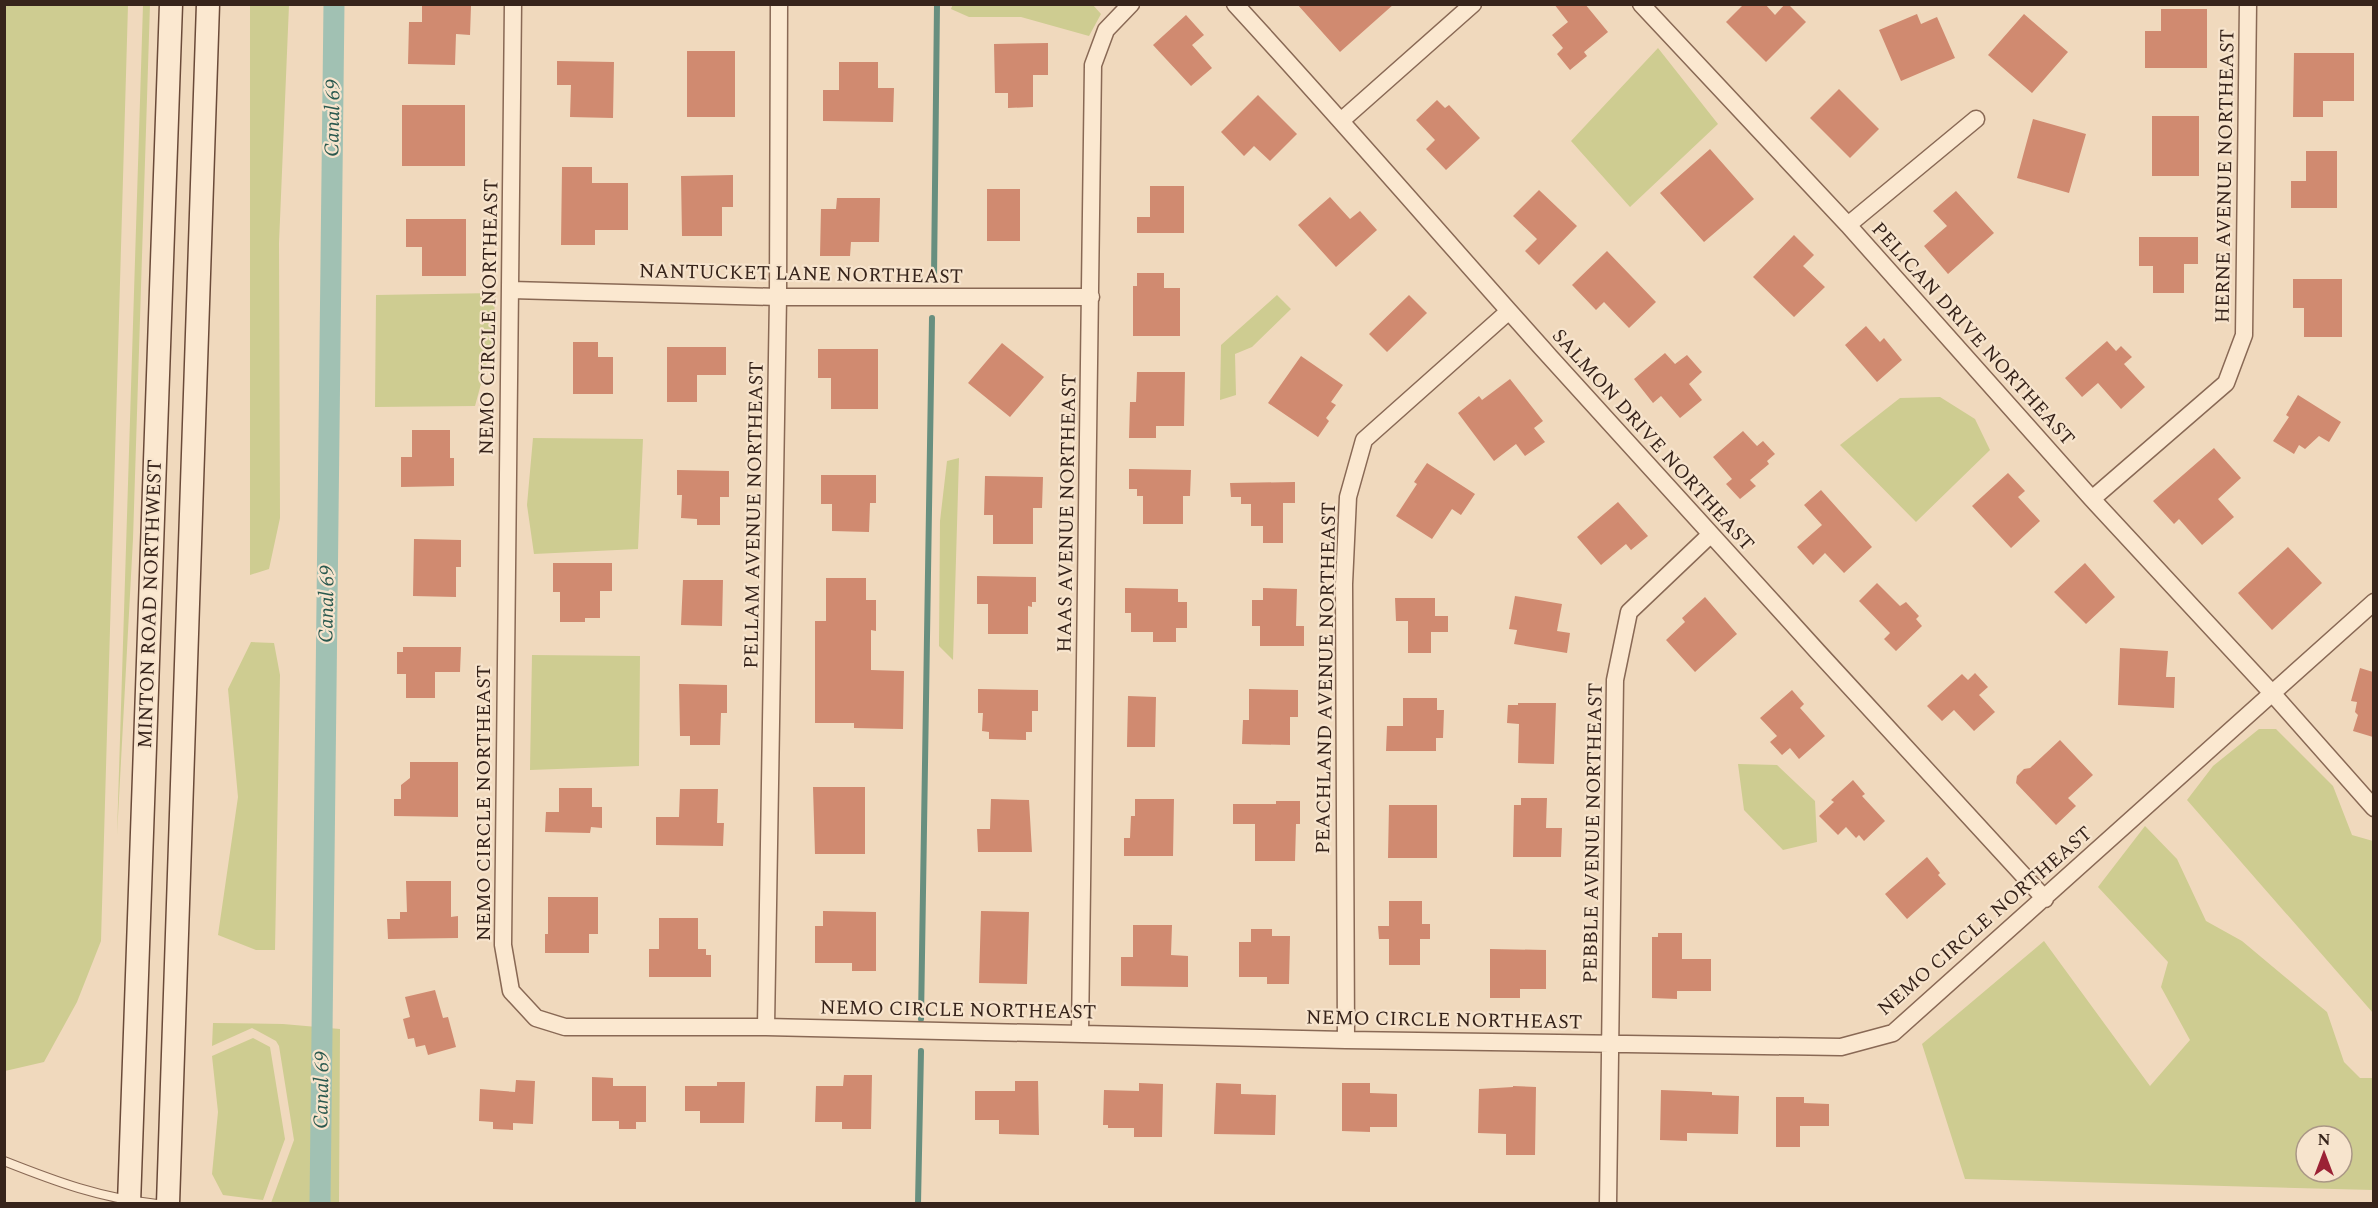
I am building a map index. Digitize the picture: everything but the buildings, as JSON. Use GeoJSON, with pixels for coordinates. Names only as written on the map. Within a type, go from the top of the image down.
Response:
{"type":"FeatureCollection","features":[{"type":"Feature","properties":{"kind":"main road","name":"MINTON ROAD NORTHWEST"},"geometry":{"type":"LineString","coordinates":[[129,1202],[171,4]]}},
{"type":"Feature","properties":{"kind":"main road","name":"MINTON ROAD NORTHWEST"},"geometry":{"type":"LineString","coordinates":[[168,1203],[208,4]]}},
{"type":"Feature","properties":{"kind":"street","name":"NEMO CIRCLE NORTHEAST"},"geometry":{"type":"LineString","coordinates":[[513,4],[502,945],[511,991],[536,1018],[566,1026],[766,1026],[1346,1040],[1840,1047],[1893,1033],[2045,899],[2373,602]]}},
{"type":"Feature","properties":{"kind":"street","name":"PELLAM AVENUE NORTHEAST"},"geometry":{"type":"LineString","coordinates":[[766,1026],[778,297],[779,4]]}},
{"type":"Feature","properties":{"kind":"street","name":"HAAS AVENUE NORTHEAST"},"geometry":{"type":"LineString","coordinates":[[1080,1034],[1093,65],[1106,30],[1131,4]]}},
{"type":"Feature","properties":{"kind":"street","name":"SALMON DRIVE NORTHEAST"},"geometry":{"type":"LineString","coordinates":[[1235,4],[1342,120],[1710,535],[2045,899]]}},
{"type":"Feature","properties":{"kind":"street"},"geometry":{"type":"LineString","coordinates":[[1342,120],[1473,4]]}},
{"type":"Feature","properties":{"kind":"street","name":"PELICAN DRIVE NORTHEAST"},"geometry":{"type":"LineString","coordinates":[[1641,4],[1848,225],[2092,499],[2272,693],[2373,808]]}},
{"type":"Feature","properties":{"kind":"street","name":"HERNE AVENUE NORTHEAST"},"geometry":{"type":"LineString","coordinates":[[2092,499],[2226,383],[2244,335],[2248,4]]}},
{"type":"Feature","properties":{"kind":"street"},"geometry":{"type":"LineString","coordinates":[[1848,225],[1976,119]]}},
{"type":"Feature","properties":{"kind":"street","name":"NANTUCKET LANE NORTHEAST"},"geometry":{"type":"LineString","coordinates":[[511,290],[778,297],[1091,297]]}},
{"type":"Feature","properties":{"kind":"street","name":"PEACHLAND AVENUE NORTHEAST"},"geometry":{"type":"LineString","coordinates":[[1346,1040],[1344,584],[1348,497],[1365,440],[1509,311]]}},
{"type":"Feature","properties":{"kind":"street","name":"PEBBLE AVENUE NORTHEAST"},"geometry":{"type":"LineString","coordinates":[[1608,1203],[1615,680],[1629,612],[1710,535]]}},
{"type":"Feature","properties":{"kind":"lane"},"geometry":{"type":"LineString","coordinates":[[4,1161],[68,1186],[129,1202],[157,1203]]}},
{"type":"Feature","properties":{"kind":"shaded area"},"geometry":{"type":"Polygon","coordinates":[[[150,4],[133,539],[117,835],[143,5],[150,4]]]}},
{"type":"Feature","properties":{"kind":"shaded area"},"geometry":{"type":"Polygon","coordinates":[[[953,4],[1093,5],[1101,14],[1089,36],[1021,17],[969,17],[951,9],[953,4]]]}},
{"type":"Feature","properties":{"kind":"shaded area"},"geometry":{"type":"Polygon","coordinates":[[[4,5],[128,5],[101,941],[77,1002],[44,1062],[5,1071],[4,5]]]}},
{"type":"Feature","properties":{"kind":"shaded area"},"geometry":{"type":"Polygon","coordinates":[[[250,5],[289,5],[279,243],[280,518],[269,569],[250,575],[250,5]]]}},
{"type":"Feature","properties":{"kind":"shaded area"},"geometry":{"type":"Polygon","coordinates":[[[1658,48],[1718,124],[1630,207],[1571,141],[1658,48]]]}},
{"type":"Feature","properties":{"kind":"shaded area"},"geometry":{"type":"Polygon","coordinates":[[[496,293],[491,347],[475,406],[375,407],[376,295],[496,293]]]}},
{"type":"Feature","properties":{"kind":"shaded area"},"geometry":{"type":"Polygon","coordinates":[[[1277,295],[1291,309],[1252,347],[1235,354],[1236,395],[1220,400],[1221,345],[1277,295]]]}},
{"type":"Feature","properties":{"kind":"shaded area"},"geometry":{"type":"Polygon","coordinates":[[[1940,397],[1975,419],[1990,450],[1916,522],[1840,445],[1900,398],[1940,397]]]}},
{"type":"Feature","properties":{"kind":"shaded area"},"geometry":{"type":"Polygon","coordinates":[[[533,438],[643,439],[638,549],[534,554],[527,505],[533,438]]]}},
{"type":"Feature","properties":{"kind":"shaded area"},"geometry":{"type":"Polygon","coordinates":[[[959,458],[953,660],[939,646],[940,521],[947,461],[959,458]]]}},
{"type":"Feature","properties":{"kind":"shaded area"},"geometry":{"type":"Polygon","coordinates":[[[251,642],[274,643],[280,675],[275,950],[256,950],[218,935],[238,797],[228,689],[251,642]]]}},
{"type":"Feature","properties":{"kind":"shaded area"},"geometry":{"type":"Polygon","coordinates":[[[532,655],[640,656],[639,766],[530,770],[532,655]]]}},
{"type":"Feature","properties":{"kind":"shaded area"},"geometry":{"type":"Polygon","coordinates":[[[2259,729],[2276,729],[2333,786],[2352,835],[2373,841],[2373,1013],[2187,800],[2213,766],[2259,729]]]}},
{"type":"Feature","properties":{"kind":"shaded area"},"geometry":{"type":"Polygon","coordinates":[[[1738,764],[1777,765],[1815,801],[1817,842],[1783,850],[1744,810],[1738,764]]]}},
{"type":"Feature","properties":{"kind":"shaded area"},"geometry":{"type":"Polygon","coordinates":[[[2145,826],[2177,859],[2206,921],[2242,941],[2327,1012],[2344,1062],[2360,1078],[2373,1078],[2373,1190],[1965,1179],[1922,1044],[2044,941],[2150,1086],[2190,1040],[2161,987],[2168,962],[2098,887],[2145,826]]]}},
{"type":"Feature","properties":{"kind":"shaded area"},"geometry":{"type":"Polygon","coordinates":[[[213,1023],[283,1024],[340,1029],[339,1203],[271,1203],[294,1140],[279,1046],[276,1041],[252,1028],[212,1046],[213,1023]]]}},
{"type":"Feature","properties":{"kind":"shaded area"},"geometry":{"type":"Polygon","coordinates":[[[253,1038],[270,1047],[285,1139],[263,1200],[223,1195],[212,1174],[218,1112],[212,1056],[253,1038]]]}},
{"type":"Feature","properties":{"kind":"waterway","name":"Canal 69"},"geometry":{"type":"LineString","coordinates":[[320,1204],[334,4]]}},
{"type":"Feature","properties":{"kind":"waterway"},"geometry":{"type":"LineString","coordinates":[[934,278],[937,4]]}},
{"type":"Feature","properties":{"kind":"waterway"},"geometry":{"type":"LineString","coordinates":[[921,1019],[932,318]]}},
{"type":"Feature","properties":{"kind":"waterway"},"geometry":{"type":"LineString","coordinates":[[918,1204],[921,1051]]}}]}
